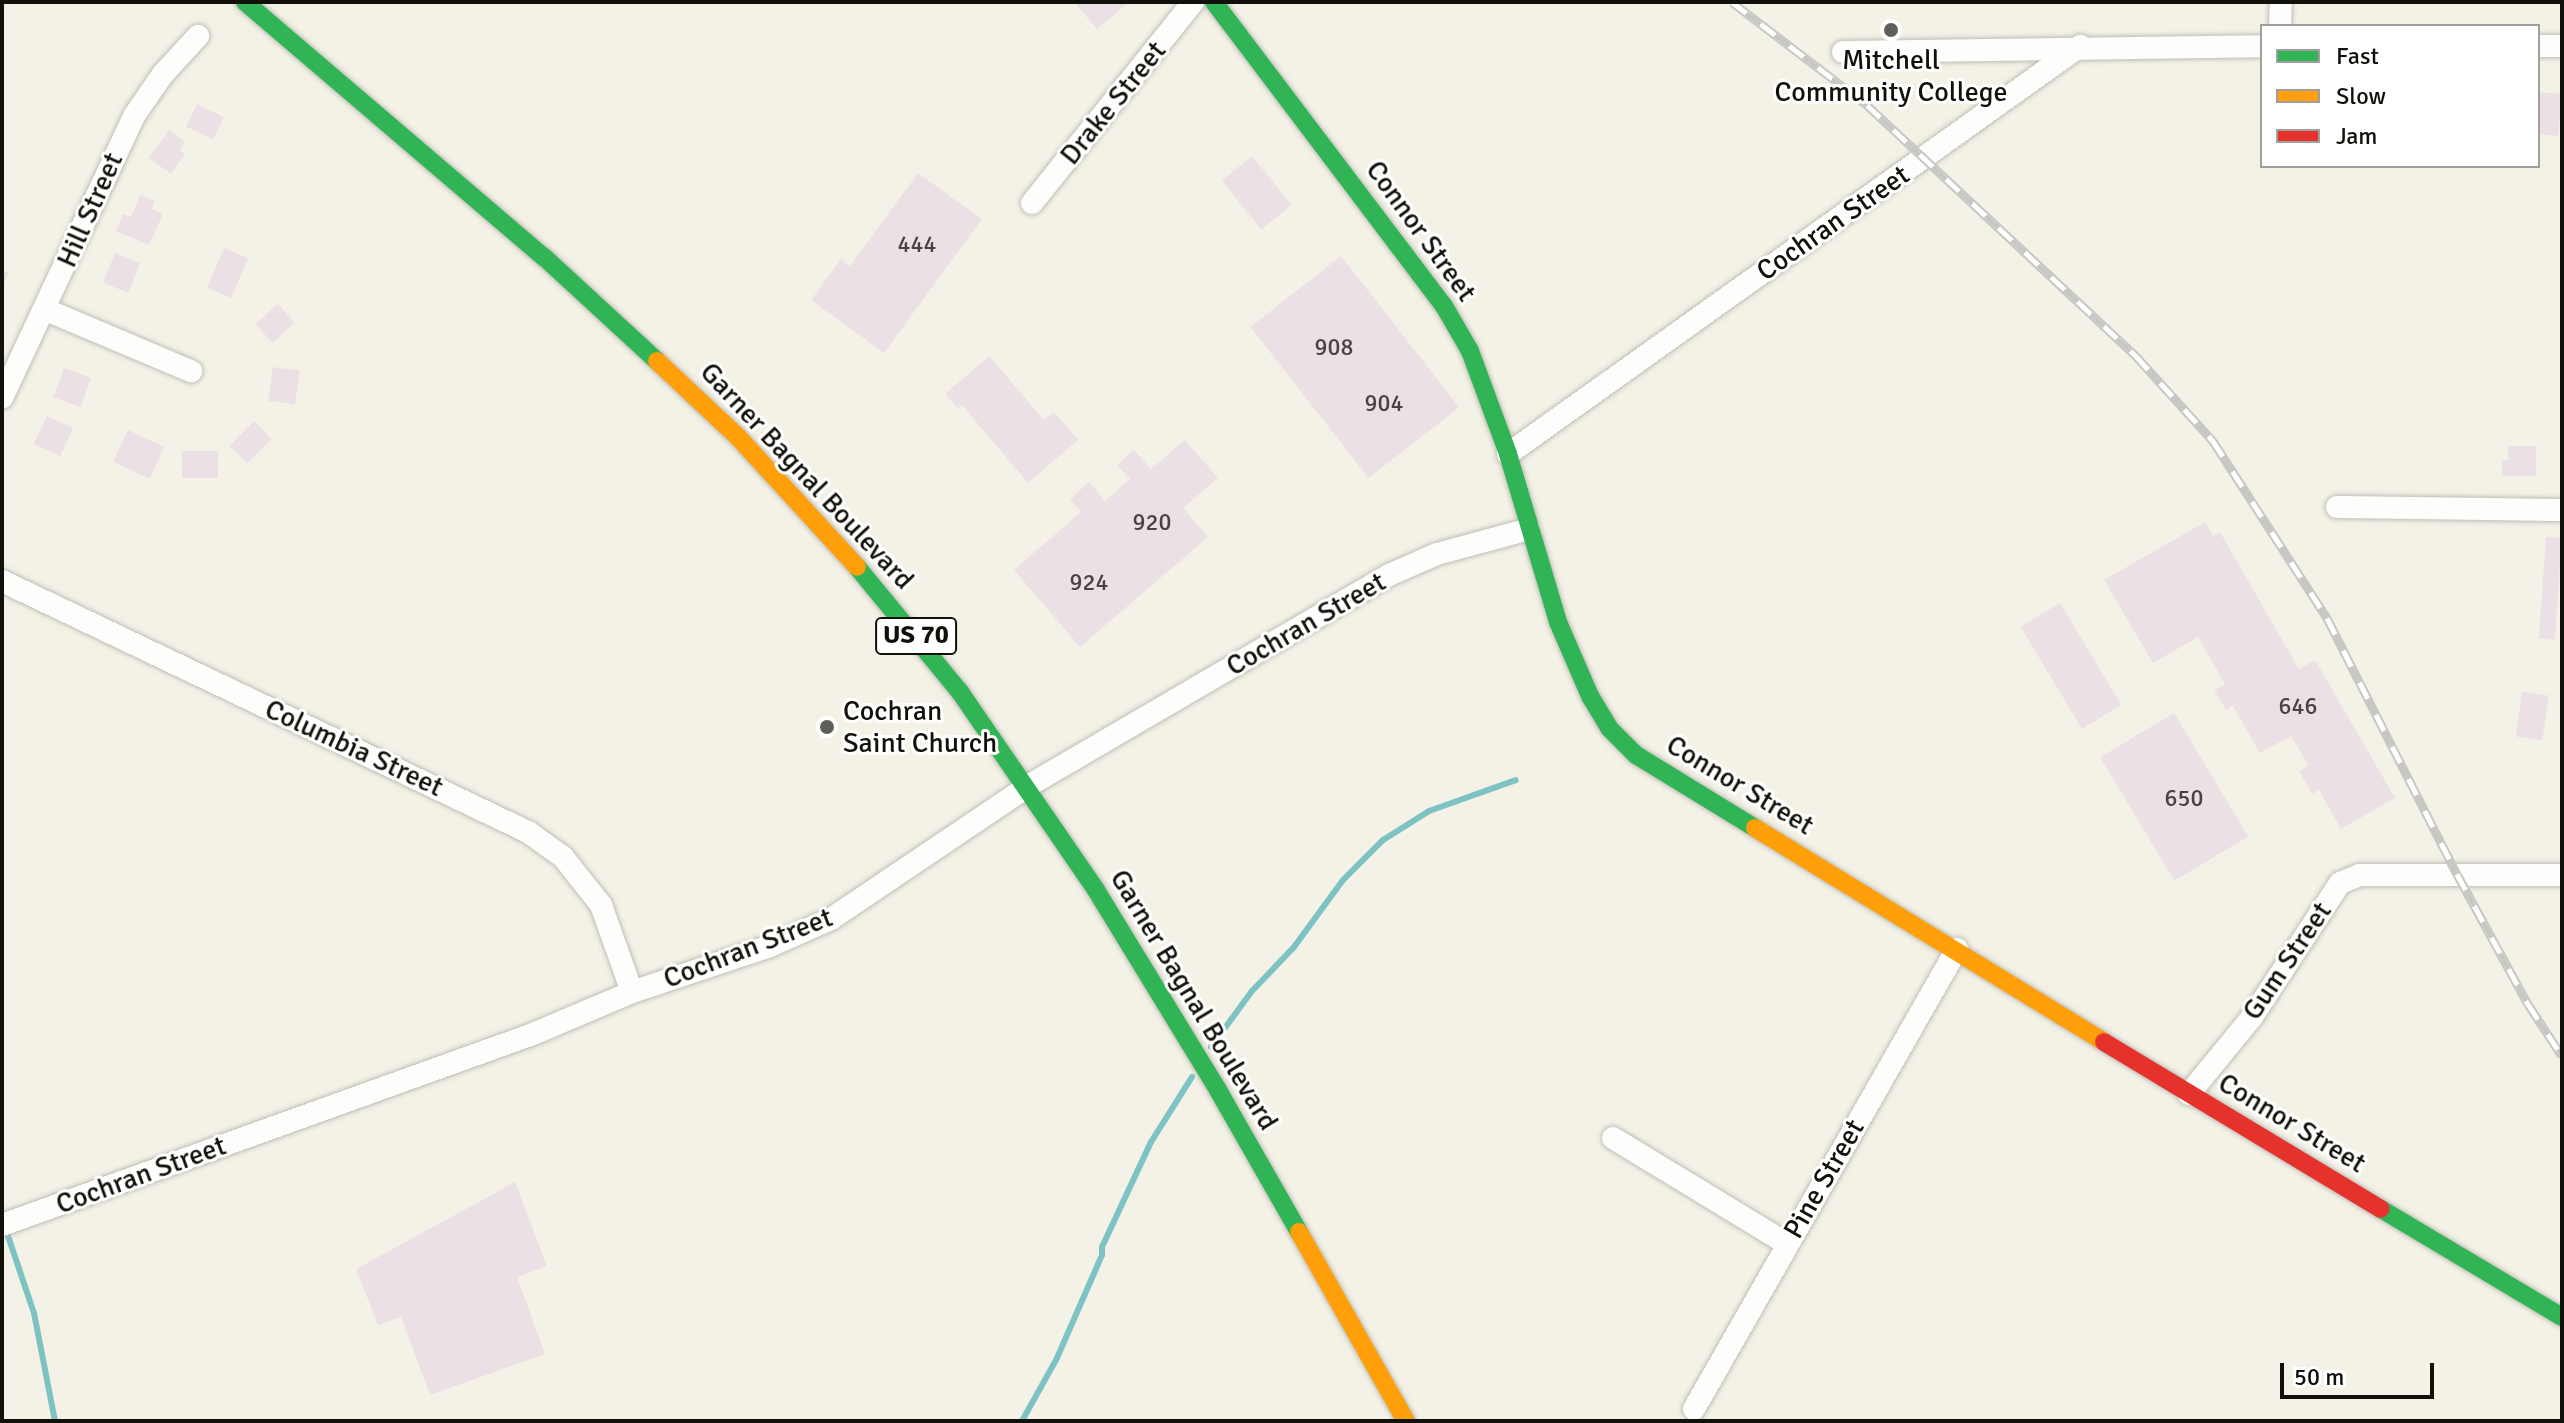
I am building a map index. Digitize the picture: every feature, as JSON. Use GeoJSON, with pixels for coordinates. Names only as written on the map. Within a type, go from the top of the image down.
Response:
{"type":"FeatureCollection","features":[{"type":"Feature","properties":{"kind":"main road","name":"Garner Bagnal Boulevard"},"geometry":{"type":"LineString","coordinates":[[245,2],[544,257],[738,437],[888,600],[1028,786],[1096,890],[1218,1090],[1406,1421]]}},
{"type":"Feature","properties":{"kind":"main road","name":"Connor Street"},"geometry":{"type":"LineString","coordinates":[[1214,2],[1444,306],[1470,351],[1508,454],[1558,622],[1590,696],[1609,728],[1636,755],[2189,1094],[2562,1317]]}},
{"type":"Feature","properties":{"kind":"street","name":"Drake Street"},"geometry":{"type":"LineString","coordinates":[[1032,203],[1193,2]]}},
{"type":"Feature","properties":{"kind":"street"},"geometry":{"type":"LineString","coordinates":[[2280,24],[2281,2]]}},
{"type":"Feature","properties":{"kind":"street","name":"Hill Street"},"geometry":{"type":"LineString","coordinates":[[2,398],[134,116],[163,74],[198,36]]}},
{"type":"Feature","properties":{"kind":"street","name":"Cochran Street"},"geometry":{"type":"LineString","coordinates":[[1508,454],[2080,46]]}},
{"type":"Feature","properties":{"kind":"street"},"geometry":{"type":"LineString","coordinates":[[1843,52],[2080,46],[2260,46]]}},
{"type":"Feature","properties":{"kind":"street"},"geometry":{"type":"LineString","coordinates":[[2540,46],[2562,46]]}},
{"type":"Feature","properties":{"kind":"street"},"geometry":{"type":"LineString","coordinates":[[44,309],[191,371]]}},
{"type":"Feature","properties":{"kind":"street"},"geometry":{"type":"LineString","coordinates":[[2337,507],[2562,510]]}},
{"type":"Feature","properties":{"kind":"street","name":"Cochran Street"},"geometry":{"type":"LineString","coordinates":[[2,1225],[533,1034],[632,992],[770,946],[831,919],[1028,786],[1389,575],[1437,554],[1529,529]]}},
{"type":"Feature","properties":{"kind":"street","name":"Columbia Street"},"geometry":{"type":"LineString","coordinates":[[2,581],[528,832],[563,857],[601,905],[632,992]]}},
{"type":"Feature","properties":{"kind":"street","name":"Gum Street"},"geometry":{"type":"LineString","coordinates":[[2189,1094],[2252,1017],[2340,883],[2360,875],[2562,875]]}},
{"type":"Feature","properties":{"kind":"street","name":"Pine Street"},"geometry":{"type":"LineString","coordinates":[[1694,1409],[1957,949]]}},
{"type":"Feature","properties":{"kind":"street"},"geometry":{"type":"LineString","coordinates":[[1613,1138],[1787,1244]]}},
{"type":"Feature","properties":{"kind":"building"},"geometry":{"type":"Polygon","coordinates":[[[1074,2],[1129,2],[1097,29],[1074,2]]]}},
{"type":"Feature","properties":{"kind":"building"},"geometry":{"type":"Polygon","coordinates":[[[2540,92],[2562,94],[2558,136],[2540,134],[2540,92]]]}},
{"type":"Feature","properties":{"kind":"building"},"geometry":{"type":"Polygon","coordinates":[[[197,104],[224,117],[213,140],[186,126],[197,104]]]}},
{"type":"Feature","properties":{"kind":"building"},"geometry":{"type":"Polygon","coordinates":[[[169,130],[185,142],[180,150],[185,154],[171,174],[149,158],[169,130]]]}},
{"type":"Feature","properties":{"kind":"building"},"geometry":{"type":"Polygon","coordinates":[[[1252,156],[1292,205],[1261,230],[1222,181],[1252,156]]]}},
{"type":"Feature","properties":{"kind":"building"},"geometry":{"type":"Polygon","coordinates":[[[918,173],[982,219],[884,353],[811,300],[841,259],[850,266],[918,173]]]}},
{"type":"Feature","properties":{"kind":"building"},"geometry":{"type":"Polygon","coordinates":[[[140,195],[155,201],[152,209],[163,214],[149,245],[116,231],[123,214],[131,217],[140,195]]]}},
{"type":"Feature","properties":{"kind":"building"},"geometry":{"type":"Polygon","coordinates":[[[224,248],[248,258],[231,298],[207,288],[224,248]]]}},
{"type":"Feature","properties":{"kind":"building"},"geometry":{"type":"Polygon","coordinates":[[[115,253],[140,263],[128,293],[103,283],[115,253]]]}},
{"type":"Feature","properties":{"kind":"building"},"geometry":{"type":"Polygon","coordinates":[[[1341,256],[1459,407],[1369,478],[1250,327],[1341,256]]]}},
{"type":"Feature","properties":{"kind":"building"},"geometry":{"type":"Polygon","coordinates":[[[2,270],[9,273],[2,288],[2,270]]]}},
{"type":"Feature","properties":{"kind":"building"},"geometry":{"type":"Polygon","coordinates":[[[278,304],[295,323],[272,343],[256,324],[278,304]]]}},
{"type":"Feature","properties":{"kind":"building"},"geometry":{"type":"Polygon","coordinates":[[[989,356],[1044,420],[1054,412],[1078,440],[1028,483],[962,405],[958,409],[945,394],[989,356]]]}},
{"type":"Feature","properties":{"kind":"building"},"geometry":{"type":"Polygon","coordinates":[[[273,367],[300,371],[295,404],[268,401],[273,367]]]}},
{"type":"Feature","properties":{"kind":"building"},"geometry":{"type":"Polygon","coordinates":[[[64,368],[91,378],[81,407],[53,397],[64,368]]]}},
{"type":"Feature","properties":{"kind":"building"},"geometry":{"type":"Polygon","coordinates":[[[47,416],[73,428],[60,456],[34,444],[47,416]]]}},
{"type":"Feature","properties":{"kind":"building"},"geometry":{"type":"Polygon","coordinates":[[[254,421],[272,439],[247,463],[229,446],[254,421]]]}},
{"type":"Feature","properties":{"kind":"building"},"geometry":{"type":"Polygon","coordinates":[[[128,430],[164,447],[149,479],[113,462],[128,430]]]}},
{"type":"Feature","properties":{"kind":"building"},"geometry":{"type":"Polygon","coordinates":[[[1185,440],[1218,478],[1183,508],[1208,537],[1080,647],[1014,570],[1081,512],[1070,499],[1089,482],[1105,501],[1130,479],[1117,465],[1134,450],[1151,469],[1185,440]]]}},
{"type":"Feature","properties":{"kind":"building"},"geometry":{"type":"Polygon","coordinates":[[[2508,446],[2536,446],[2536,476],[2502,476],[2502,460],[2508,460],[2508,446]]]}},
{"type":"Feature","properties":{"kind":"building"},"geometry":{"type":"Polygon","coordinates":[[[182,451],[218,451],[218,478],[182,478],[182,451]]]}},
{"type":"Feature","properties":{"kind":"building"},"geometry":{"type":"Polygon","coordinates":[[[2205,522],[2213,536],[2220,532],[2299,669],[2315,660],[2395,798],[2341,829],[2319,790],[2312,794],[2299,771],[2309,766],[2291,736],[2260,753],[2233,706],[2226,710],[2214,690],[2225,684],[2198,637],[2153,663],[2104,580],[2205,522]]]}},
{"type":"Feature","properties":{"kind":"building"},"geometry":{"type":"Polygon","coordinates":[[[2546,537],[2562,538],[2555,640],[2539,639],[2546,537]]]}},
{"type":"Feature","properties":{"kind":"building"},"geometry":{"type":"Polygon","coordinates":[[[2060,603],[2121,705],[2082,729],[2021,627],[2060,603]]]}},
{"type":"Feature","properties":{"kind":"building"},"geometry":{"type":"Polygon","coordinates":[[[2522,692],[2549,696],[2542,740],[2516,737],[2522,692]]]}},
{"type":"Feature","properties":{"kind":"building"},"geometry":{"type":"Polygon","coordinates":[[[2174,713],[2248,836],[2174,881],[2100,757],[2174,713]]]}},
{"type":"Feature","properties":{"kind":"building"},"geometry":{"type":"Polygon","coordinates":[[[515,1182],[547,1266],[517,1277],[545,1354],[430,1395],[401,1317],[378,1325],[356,1269],[515,1182]]]}},
{"type":"Feature","properties":{"kind":"waterway"},"geometry":{"type":"LineString","coordinates":[[1211,1047],[1252,991],[1294,947],[1343,880],[1383,840],[1429,811],[1516,780]]}},
{"type":"Feature","properties":{"kind":"waterway"},"geometry":{"type":"LineString","coordinates":[[1022,1421],[1057,1358],[1102,1255],[1102,1247],[1151,1142],[1192,1077]]}},
{"type":"Feature","properties":{"kind":"waterway"},"geometry":{"type":"LineString","coordinates":[[6,1230],[34,1313],[55,1421]]}},
{"type":"Feature","properties":{"kind":"railway"},"geometry":{"type":"LineString","coordinates":[[1732,2],[1867,105],[2136,356],[2213,441],[2327,618],[2457,874],[2528,1004],[2562,1056]]}},
{"type":"Feature","properties":{"kind":"traffic: fast"},"geometry":{"type":"LineString","coordinates":[[245,2],[544,257],[657,361]]}},
{"type":"Feature","properties":{"kind":"traffic: fast"},"geometry":{"type":"LineString","coordinates":[[1214,2],[1444,306],[1470,351],[1508,454],[1558,622],[1590,696],[1609,728],[1636,755],[1755,828]]}},
{"type":"Feature","properties":{"kind":"traffic: fast"},"geometry":{"type":"LineString","coordinates":[[857,567],[960,692],[1096,890],[1218,1090],[1299,1232]]}},
{"type":"Feature","properties":{"kind":"traffic: fast"},"geometry":{"type":"LineString","coordinates":[[2381,1209],[2562,1317]]}},
{"type":"Feature","properties":{"kind":"traffic: slow"},"geometry":{"type":"LineString","coordinates":[[657,361],[738,437],[857,567]]}},
{"type":"Feature","properties":{"kind":"traffic: slow"},"geometry":{"type":"LineString","coordinates":[[1755,828],[2104,1042]]}},
{"type":"Feature","properties":{"kind":"traffic: slow"},"geometry":{"type":"LineString","coordinates":[[1299,1232],[1406,1421]]}},
{"type":"Feature","properties":{"kind":"traffic: jam"},"geometry":{"type":"LineString","coordinates":[[2104,1042],[2381,1209]]}},
{"type":"Feature","properties":{"kind":"place","name":"Mitchell Community College"},"geometry":{"type":"Point","coordinates":[1891,30]}},
{"type":"Feature","properties":{"kind":"place","name":"Cochran Saint Church"},"geometry":{"type":"Point","coordinates":[827,727]}}]}
